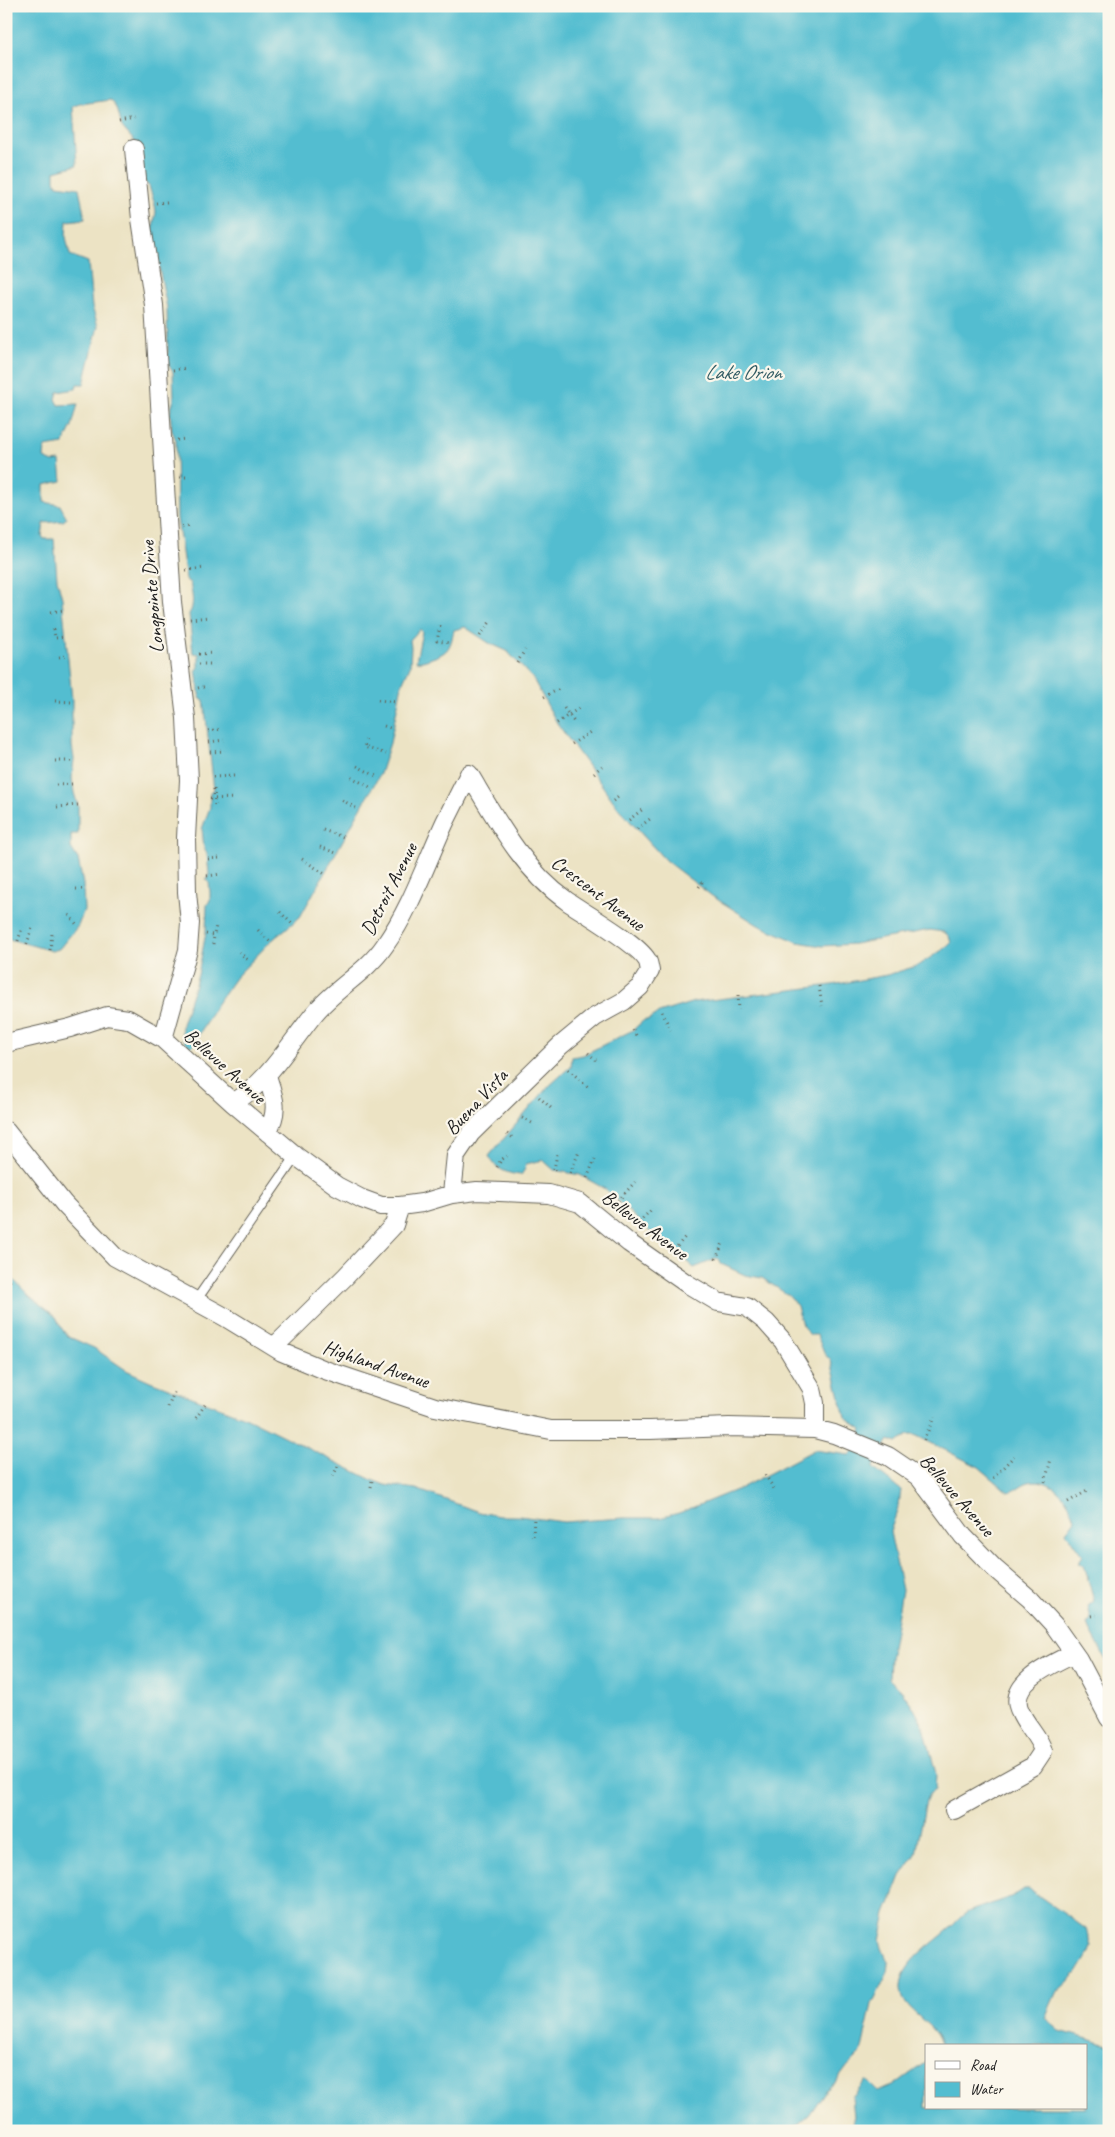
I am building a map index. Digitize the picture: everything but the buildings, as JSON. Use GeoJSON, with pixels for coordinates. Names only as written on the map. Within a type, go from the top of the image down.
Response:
{"type":"FeatureCollection","features":[{"type":"Feature","properties":{"kind":"street","name":"Longpointe Drive"},"geometry":{"type":"LineString","coordinates":[[134,149],[141,219],[154,305],[172,602],[186,718],[190,780],[186,838],[187,892],[190,923],[188,950],[163,1039]]}},
{"type":"Feature","properties":{"kind":"street","name":"Crescent Avenue"},"geometry":{"type":"LineString","coordinates":[[468,774],[519,854],[533,871],[555,892],[632,945],[649,962],[650,971]]}},
{"type":"Feature","properties":{"kind":"street","name":"Detroit Avenue"},"geometry":{"type":"LineString","coordinates":[[233,1103],[250,1093],[266,1076],[320,1007],[363,970],[384,947],[405,910],[468,774]]}},
{"type":"Feature","properties":{"kind":"street","name":"Buena Vista"},"geometry":{"type":"LineString","coordinates":[[452,1194],[456,1154],[472,1133],[560,1046],[595,1017],[624,1001],[640,987],[650,971]]}},
{"type":"Feature","properties":{"kind":"street","name":"Bellevue Avenue"},"geometry":{"type":"LineString","coordinates":[[6,1042],[70,1028],[107,1016],[128,1019],[163,1039],[267,1132],[337,1186],[381,1206],[400,1206]]}},
{"type":"Feature","properties":{"kind":"street"},"geometry":{"type":"LineString","coordinates":[[266,1076],[275,1111],[274,1120],[267,1132]]}},
{"type":"Feature","properties":{"kind":"street","name":"Highland Avenue"},"geometry":{"type":"LineString","coordinates":[[6,1131],[64,1204],[115,1257],[225,1317],[274,1347],[325,1370],[435,1406],[551,1430],[729,1427],[815,1429]]}},
{"type":"Feature","properties":{"kind":"street","name":"Bellevue Avenue"},"geometry":{"type":"LineString","coordinates":[[452,1194],[477,1191],[549,1194],[580,1203],[629,1242],[686,1283],[718,1302],[746,1307],[766,1322],[783,1341],[812,1389],[815,1403],[815,1429],[834,1434],[888,1456],[919,1477],[963,1536],[994,1568],[1030,1599],[1054,1626],[1074,1653],[1109,1718]]}},
{"type":"Feature","properties":{"kind":"street"},"geometry":{"type":"LineString","coordinates":[[274,1347],[346,1276],[394,1225],[400,1206],[422,1203],[452,1194]]}},
{"type":"Feature","properties":{"kind":"street"},"geometry":{"type":"LineString","coordinates":[[954,1810],[1034,1766],[1042,1751],[1041,1743],[1019,1711],[1017,1699],[1019,1690],[1039,1673],[1074,1653]]}},
{"type":"Feature","properties":{"kind":"lane"},"geometry":{"type":"LineString","coordinates":[[195,1302],[296,1156]]}},
{"type":"Feature","properties":{"kind":"path"},"geometry":{"type":"LineString","coordinates":[[119,122],[134,119]]}},
{"type":"Feature","properties":{"kind":"path"},"geometry":{"type":"LineString","coordinates":[[155,203],[167,202]]}},
{"type":"Feature","properties":{"kind":"path"},"geometry":{"type":"LineString","coordinates":[[173,370],[186,368]]}},
{"type":"Feature","properties":{"kind":"path"},"geometry":{"type":"LineString","coordinates":[[176,440],[186,439]]}},
{"type":"Feature","properties":{"kind":"path"},"geometry":{"type":"LineString","coordinates":[[186,570],[204,568]]}},
{"type":"Feature","properties":{"kind":"path"},"geometry":{"type":"LineString","coordinates":[[51,612],[63,610]]}},
{"type":"Feature","properties":{"kind":"path"},"geometry":{"type":"LineString","coordinates":[[189,619],[209,617]]}},
{"type":"Feature","properties":{"kind":"path"},"geometry":{"type":"LineString","coordinates":[[480,636],[490,622]]}},
{"type":"Feature","properties":{"kind":"path"},"geometry":{"type":"LineString","coordinates":[[440,626],[437,642],[450,643]]}},
{"type":"Feature","properties":{"kind":"path"},"geometry":{"type":"LineString","coordinates":[[54,629],[55,638],[65,637]]}},
{"type":"Feature","properties":{"kind":"path"},"geometry":{"type":"LineString","coordinates":[[517,663],[525,650]]}},
{"type":"Feature","properties":{"kind":"path"},"geometry":{"type":"LineString","coordinates":[[199,654],[213,653]]}},
{"type":"Feature","properties":{"kind":"path"},"geometry":{"type":"LineString","coordinates":[[59,657],[67,656]]}},
{"type":"Feature","properties":{"kind":"path"},"geometry":{"type":"LineString","coordinates":[[199,664],[213,664]]}},
{"type":"Feature","properties":{"kind":"path"},"geometry":{"type":"LineString","coordinates":[[198,688],[207,686]]}},
{"type":"Feature","properties":{"kind":"path"},"geometry":{"type":"LineString","coordinates":[[544,697],[561,688]]}},
{"type":"Feature","properties":{"kind":"path"},"geometry":{"type":"LineString","coordinates":[[378,700],[398,702]]}},
{"type":"Feature","properties":{"kind":"path"},"geometry":{"type":"LineString","coordinates":[[55,702],[72,702]]}},
{"type":"Feature","properties":{"kind":"path"},"geometry":{"type":"LineString","coordinates":[[564,708],[574,722]]}},
{"type":"Feature","properties":{"kind":"path"},"geometry":{"type":"LineString","coordinates":[[558,723],[579,708]]}},
{"type":"Feature","properties":{"kind":"path"},"geometry":{"type":"LineString","coordinates":[[384,726],[393,729]]}},
{"type":"Feature","properties":{"kind":"path"},"geometry":{"type":"LineString","coordinates":[[208,731],[222,729]]}},
{"type":"Feature","properties":{"kind":"path"},"geometry":{"type":"LineString","coordinates":[[572,744],[592,731]]}},
{"type":"Feature","properties":{"kind":"path"},"geometry":{"type":"LineString","coordinates":[[209,742],[224,740]]}},
{"type":"Feature","properties":{"kind":"path"},"geometry":{"type":"LineString","coordinates":[[366,740],[364,747],[386,754]]}},
{"type":"Feature","properties":{"kind":"path"},"geometry":{"type":"LineString","coordinates":[[210,752],[225,751]]}},
{"type":"Feature","properties":{"kind":"path"},"geometry":{"type":"LineString","coordinates":[[55,761],[74,761]]}},
{"type":"Feature","properties":{"kind":"path"},"geometry":{"type":"LineString","coordinates":[[357,766],[378,777]]}},
{"type":"Feature","properties":{"kind":"path"},"geometry":{"type":"LineString","coordinates":[[594,773],[602,766]]}},
{"type":"Feature","properties":{"kind":"path"},"geometry":{"type":"LineString","coordinates":[[213,777],[234,776]]}},
{"type":"Feature","properties":{"kind":"path"},"geometry":{"type":"LineString","coordinates":[[351,777],[372,788]]}},
{"type":"Feature","properties":{"kind":"path"},"geometry":{"type":"LineString","coordinates":[[56,784],[73,784]]}},
{"type":"Feature","properties":{"kind":"path"},"geometry":{"type":"LineString","coordinates":[[214,789],[212,799],[215,807]]}},
{"type":"Feature","properties":{"kind":"path"},"geometry":{"type":"LineString","coordinates":[[613,801],[621,795]]}},
{"type":"Feature","properties":{"kind":"path"},"geometry":{"type":"LineString","coordinates":[[212,799],[235,798]]}},
{"type":"Feature","properties":{"kind":"path"},"geometry":{"type":"LineString","coordinates":[[342,800],[359,810]]}},
{"type":"Feature","properties":{"kind":"path"},"geometry":{"type":"LineString","coordinates":[[57,807],[78,805]]}},
{"type":"Feature","properties":{"kind":"path"},"geometry":{"type":"LineString","coordinates":[[629,820],[643,809]]}},
{"type":"Feature","properties":{"kind":"path"},"geometry":{"type":"LineString","coordinates":[[637,830],[650,818]]}},
{"type":"Feature","properties":{"kind":"path"},"geometry":{"type":"LineString","coordinates":[[323,830],[343,837]]}},
{"type":"Feature","properties":{"kind":"path"},"geometry":{"type":"LineString","coordinates":[[320,847],[336,853]]}},
{"type":"Feature","properties":{"kind":"path"},"geometry":{"type":"LineString","coordinates":[[208,859],[220,858]]}},
{"type":"Feature","properties":{"kind":"path"},"geometry":{"type":"LineString","coordinates":[[302,859],[325,874]]}},
{"type":"Feature","properties":{"kind":"path"},"geometry":{"type":"LineString","coordinates":[[207,876],[222,874]]}},
{"type":"Feature","properties":{"kind":"path"},"geometry":{"type":"LineString","coordinates":[[699,887],[703,881]]}},
{"type":"Feature","properties":{"kind":"path"},"geometry":{"type":"LineString","coordinates":[[76,889],[83,889]]}},
{"type":"Feature","properties":{"kind":"path"},"geometry":{"type":"LineString","coordinates":[[280,912],[292,924]]}},
{"type":"Feature","properties":{"kind":"path"},"geometry":{"type":"LineString","coordinates":[[69,915],[78,926]]}},
{"type":"Feature","properties":{"kind":"path"},"geometry":{"type":"LineString","coordinates":[[213,944],[216,926]]}},
{"type":"Feature","properties":{"kind":"path"},"geometry":{"type":"LineString","coordinates":[[18,941],[22,928]]}},
{"type":"Feature","properties":{"kind":"path"},"geometry":{"type":"LineString","coordinates":[[27,944],[32,928]]}},
{"type":"Feature","properties":{"kind":"path"},"geometry":{"type":"LineString","coordinates":[[258,930],[270,942]]}},
{"type":"Feature","properties":{"kind":"path"},"geometry":{"type":"LineString","coordinates":[[50,950],[52,934]]}},
{"type":"Feature","properties":{"kind":"path"},"geometry":{"type":"LineString","coordinates":[[206,934],[214,935]]}},
{"type":"Feature","properties":{"kind":"path"},"geometry":{"type":"LineString","coordinates":[[239,952],[250,962]]}},
{"type":"Feature","properties":{"kind":"path"},"geometry":{"type":"LineString","coordinates":[[819,986],[822,1006]]}},
{"type":"Feature","properties":{"kind":"path"},"geometry":{"type":"LineString","coordinates":[[738,996],[739,1010]]}},
{"type":"Feature","properties":{"kind":"path"},"geometry":{"type":"LineString","coordinates":[[662,1012],[671,1030]]}},
{"type":"Feature","properties":{"kind":"path"},"geometry":{"type":"LineString","coordinates":[[633,1030],[638,1037]]}},
{"type":"Feature","properties":{"kind":"path"},"geometry":{"type":"LineString","coordinates":[[588,1052],[596,1060]]}},
{"type":"Feature","properties":{"kind":"path"},"geometry":{"type":"LineString","coordinates":[[568,1069],[588,1087]]}},
{"type":"Feature","properties":{"kind":"path"},"geometry":{"type":"LineString","coordinates":[[539,1097],[553,1110]]}},
{"type":"Feature","properties":{"kind":"path"},"geometry":{"type":"LineString","coordinates":[[522,1118],[532,1123]]}},
{"type":"Feature","properties":{"kind":"path"},"geometry":{"type":"LineString","coordinates":[[507,1134],[512,1138]]}},
{"type":"Feature","properties":{"kind":"path"},"geometry":{"type":"LineString","coordinates":[[570,1173],[579,1152]]}},
{"type":"Feature","properties":{"kind":"path"},"geometry":{"type":"LineString","coordinates":[[554,1170],[557,1154]]}},
{"type":"Feature","properties":{"kind":"path"},"geometry":{"type":"LineString","coordinates":[[497,1167],[501,1160],[507,1156]]}},
{"type":"Feature","properties":{"kind":"path"},"geometry":{"type":"LineString","coordinates":[[587,1178],[594,1159]]}},
{"type":"Feature","properties":{"kind":"path"},"geometry":{"type":"LineString","coordinates":[[618,1201],[635,1182]]}},
{"type":"Feature","properties":{"kind":"path"},"geometry":{"type":"LineString","coordinates":[[639,1222],[652,1209]]}},
{"type":"Feature","properties":{"kind":"path"},"geometry":{"type":"LineString","coordinates":[[674,1250],[685,1237]]}},
{"type":"Feature","properties":{"kind":"path"},"geometry":{"type":"LineString","coordinates":[[716,1260],[723,1243]]}},
{"type":"Feature","properties":{"kind":"path"},"geometry":{"type":"LineString","coordinates":[[6,1284],[12,1279]]}},
{"type":"Feature","properties":{"kind":"path"},"geometry":{"type":"LineString","coordinates":[[168,1408],[175,1390]]}},
{"type":"Feature","properties":{"kind":"path"},"geometry":{"type":"LineString","coordinates":[[196,1418],[207,1402]]}},
{"type":"Feature","properties":{"kind":"path"},"geometry":{"type":"LineString","coordinates":[[924,1440],[934,1417]]}},
{"type":"Feature","properties":{"kind":"path"},"geometry":{"type":"LineString","coordinates":[[993,1478],[1014,1456]]}},
{"type":"Feature","properties":{"kind":"path"},"geometry":{"type":"LineString","coordinates":[[1045,1482],[1051,1459]]}},
{"type":"Feature","properties":{"kind":"path"},"geometry":{"type":"LineString","coordinates":[[333,1476],[340,1464]]}},
{"type":"Feature","properties":{"kind":"path"},"geometry":{"type":"LineString","coordinates":[[766,1475],[775,1490]]}},
{"type":"Feature","properties":{"kind":"path"},"geometry":{"type":"LineString","coordinates":[[371,1487],[372,1480]]}},
{"type":"Feature","properties":{"kind":"path"},"geometry":{"type":"LineString","coordinates":[[1068,1502],[1087,1491]]}},
{"type":"Feature","properties":{"kind":"path"},"geometry":{"type":"LineString","coordinates":[[534,1518],[534,1536]]}},
{"type":"Feature","properties":{"kind":"path"},"geometry":{"type":"LineString","coordinates":[[1090,1616],[1096,1615]]}},
{"type":"Feature","properties":{"kind":"water","name":"Lake Orion"},"geometry":{"type":"Polygon","coordinates":[[[6,6],[1109,6],[1109,1665],[1087,1624],[1091,1619],[1088,1606],[1094,1601],[1084,1565],[1080,1564],[1079,1561],[1082,1555],[1066,1532],[1075,1520],[1073,1512],[1059,1491],[1052,1486],[1037,1481],[1026,1483],[1008,1492],[979,1467],[915,1435],[908,1435],[897,1443],[889,1440],[873,1468],[901,1490],[899,1505],[890,1532],[902,1590],[890,1659],[889,1679],[901,1690],[912,1705],[924,1727],[936,1774],[935,1790],[929,1794],[926,1800],[916,1854],[901,1876],[886,1914],[880,1940],[889,1964],[888,1972],[872,2004],[861,2053],[836,2082],[826,2090],[809,2115],[790,2131],[6,2131],[6,1273],[31,1297],[56,1317],[62,1329],[69,1337],[94,1348],[126,1370],[247,1418],[372,1480],[385,1485],[416,1489],[479,1512],[499,1516],[519,1516],[564,1522],[623,1518],[659,1518],[679,1513],[741,1488],[814,1450],[849,1455],[854,1450],[862,1429],[845,1417],[831,1361],[824,1353],[817,1335],[810,1335],[802,1325],[797,1306],[788,1295],[762,1278],[745,1275],[721,1264],[720,1260],[716,1259],[694,1268],[674,1250],[671,1251],[605,1189],[580,1175],[554,1170],[543,1160],[526,1164],[521,1175],[511,1173],[498,1167],[489,1156],[547,1088],[571,1066],[572,1057],[583,1055],[633,1030],[644,1020],[648,1020],[659,1013],[694,1002],[832,985],[887,975],[917,966],[951,943],[949,936],[944,932],[930,930],[854,944],[822,946],[798,942],[758,925],[712,896],[666,861],[619,809],[557,723],[533,679],[507,651],[489,643],[465,627],[454,630],[450,645],[442,654],[424,661],[416,661],[422,632],[420,629],[410,640],[410,666],[402,684],[390,743],[380,774],[300,917],[271,941],[235,978],[216,1005],[193,1045],[191,1047],[186,1043],[182,1034],[182,1024],[198,975],[206,932],[207,905],[210,900],[209,882],[206,880],[209,874],[207,854],[204,848],[202,829],[210,807],[210,792],[214,790],[204,700],[200,698],[196,669],[199,667],[199,654],[193,653],[189,614],[192,607],[192,595],[190,583],[186,580],[177,518],[176,440],[172,431],[170,412],[174,399],[173,372],[169,366],[168,359],[167,308],[152,232],[156,212],[155,205],[149,186],[143,181],[135,142],[122,127],[117,108],[111,100],[80,104],[73,107],[77,165],[55,171],[57,185],[79,188],[85,219],[67,221],[66,237],[70,255],[88,262],[92,307],[98,326],[84,384],[77,384],[76,389],[58,392],[56,399],[59,405],[78,404],[72,426],[63,444],[45,447],[44,458],[53,462],[60,461],[62,481],[44,485],[44,502],[60,505],[67,518],[63,521],[44,523],[42,536],[44,539],[54,539],[57,579],[62,598],[72,699],[72,746],[74,759],[72,778],[78,806],[78,834],[71,834],[71,848],[78,859],[83,884],[84,910],[78,926],[59,949],[52,951],[6,938],[6,6]]]}},
{"type":"Feature","properties":{"kind":"water"},"geometry":{"type":"Polygon","coordinates":[[[1024,1889],[1029,1889],[1086,1929],[1091,1947],[1088,1955],[1077,1973],[1056,1993],[1045,2018],[1060,2031],[1109,2045],[1109,2131],[850,2131],[854,2116],[852,2097],[866,2080],[878,2092],[893,2086],[925,2063],[925,2110],[1088,2110],[1088,2044],[940,2044],[934,2031],[910,2008],[902,1995],[901,1985],[909,1966],[962,1916],[975,1909],[1024,1889]]]}}]}
